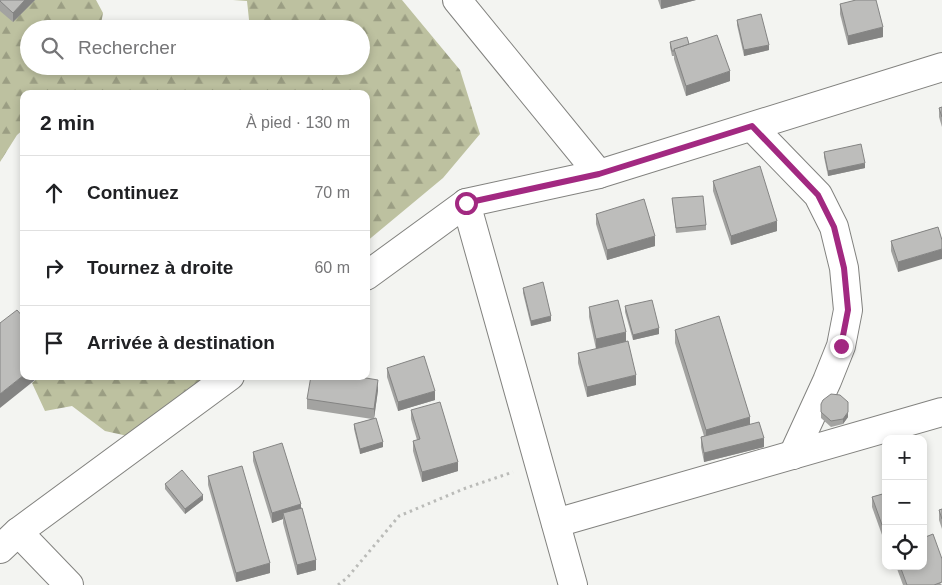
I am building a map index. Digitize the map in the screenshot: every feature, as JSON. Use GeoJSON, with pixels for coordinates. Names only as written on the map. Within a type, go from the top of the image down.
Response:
{"type":"FeatureCollection","features":[{"type":"Feature","properties":{"kind":"street"},"geometry":{"type":"LineString","coordinates":[[457,0],[599,174]]}},
{"type":"Feature","properties":{"kind":"street"},"geometry":{"type":"LineString","coordinates":[[370,273],[466,203],[599,174],[942,67]]}},
{"type":"Feature","properties":{"kind":"street"},"geometry":{"type":"LineString","coordinates":[[752,126],[818,195],[834,227],[844,268],[848,310],[841,346],[793,455]]}},
{"type":"Feature","properties":{"kind":"street"},"geometry":{"type":"LineString","coordinates":[[466,203],[573,585]]}},
{"type":"Feature","properties":{"kind":"street"},"geometry":{"type":"LineString","coordinates":[[69,585],[9,540],[225,380]]}},
{"type":"Feature","properties":{"kind":"street"},"geometry":{"type":"LineString","coordinates":[[556,523],[942,412]]}},
{"type":"Feature","properties":{"kind":"path"},"geometry":{"type":"LineString","coordinates":[[338,585],[347,578],[399,516],[466,488],[539,463]]}},
{"type":"Feature","properties":{"kind":"green space"},"geometry":{"type":"Polygon","coordinates":[[[35,0],[96,0],[103,13],[102,20],[20,20],[20,75],[370,75],[370,20],[249,20],[247,1],[233,0],[402,0],[460,70],[480,134],[443,178],[370,239],[370,90],[20,90],[20,132],[0,162],[0,11],[35,0]]]}},
{"type":"Feature","properties":{"kind":"green space"},"geometry":{"type":"Polygon","coordinates":[[[35,380],[200,380],[132,437],[105,431],[72,406],[45,411],[32,383],[35,380]]]}},
{"type":"Feature","properties":{"kind":"building"},"geometry":{"type":"Polygon","coordinates":[[[0,0],[25,0],[13,13],[0,0]]]}},
{"type":"Feature","properties":{"kind":"building"},"geometry":{"type":"Polygon","coordinates":[[[856,0],[876,0],[883,27],[848,36],[840,4],[856,0]]]}},
{"type":"Feature","properties":{"kind":"building"},"geometry":{"type":"Polygon","coordinates":[[[761,14],[769,45],[744,50],[737,20],[761,14]]]}},
{"type":"Feature","properties":{"kind":"building"},"geometry":{"type":"Polygon","coordinates":[[[717,35],[730,71],[686,86],[674,49],[717,35]]]}},
{"type":"Feature","properties":{"kind":"building"},"geometry":{"type":"Polygon","coordinates":[[[687,37],[689,44],[672,51],[670,42],[687,37]]]}},
{"type":"Feature","properties":{"kind":"building"},"geometry":{"type":"Polygon","coordinates":[[[861,144],[865,163],[828,171],[824,152],[861,144]]]}},
{"type":"Feature","properties":{"kind":"building"},"geometry":{"type":"Polygon","coordinates":[[[760,166],[777,221],[731,236],[713,181],[760,166]]]}},
{"type":"Feature","properties":{"kind":"building"},"geometry":{"type":"Polygon","coordinates":[[[703,196],[706,225],[676,228],[672,198],[703,196]]]}},
{"type":"Feature","properties":{"kind":"building"},"geometry":{"type":"Polygon","coordinates":[[[644,199],[655,236],[607,250],[596,214],[644,199]]]}},
{"type":"Feature","properties":{"kind":"building"},"geometry":{"type":"Polygon","coordinates":[[[938,227],[942,240],[942,249],[898,262],[891,241],[938,227]]]}},
{"type":"Feature","properties":{"kind":"building"},"geometry":{"type":"Polygon","coordinates":[[[543,282],[551,316],[531,321],[523,288],[543,282]]]}},
{"type":"Feature","properties":{"kind":"building"},"geometry":{"type":"Polygon","coordinates":[[[618,300],[626,332],[596,339],[589,307],[618,300]]]}},
{"type":"Feature","properties":{"kind":"building"},"geometry":{"type":"Polygon","coordinates":[[[652,300],[659,328],[633,335],[625,306],[652,300]]]}},
{"type":"Feature","properties":{"kind":"building"},"geometry":{"type":"Polygon","coordinates":[[[17,310],[20,313],[20,378],[0,394],[0,323],[17,310]]]}},
{"type":"Feature","properties":{"kind":"building"},"geometry":{"type":"Polygon","coordinates":[[[719,316],[750,417],[706,430],[675,330],[719,316]]]}},
{"type":"Feature","properties":{"kind":"building"},"geometry":{"type":"Polygon","coordinates":[[[628,341],[636,375],[587,387],[578,353],[628,341]]]}},
{"type":"Feature","properties":{"kind":"building"},"geometry":{"type":"Polygon","coordinates":[[[424,356],[435,391],[398,402],[387,368],[424,356]]]}},
{"type":"Feature","properties":{"kind":"building"},"geometry":{"type":"Polygon","coordinates":[[[310,380],[378,380],[374,409],[307,399],[310,380]]]}},
{"type":"Feature","properties":{"kind":"building"},"geometry":{"type":"Polygon","coordinates":[[[831,394],[840,395],[848,402],[848,412],[843,419],[831,421],[821,412],[823,400],[831,394]]]}},
{"type":"Feature","properties":{"kind":"building"},"geometry":{"type":"Polygon","coordinates":[[[440,402],[458,462],[422,472],[413,441],[420,439],[411,410],[440,402]]]}},
{"type":"Feature","properties":{"kind":"building"},"geometry":{"type":"Polygon","coordinates":[[[376,418],[383,442],[360,449],[354,424],[376,418]]]}},
{"type":"Feature","properties":{"kind":"building"},"geometry":{"type":"Polygon","coordinates":[[[759,422],[764,438],[704,453],[701,437],[759,422]]]}},
{"type":"Feature","properties":{"kind":"building"},"geometry":{"type":"Polygon","coordinates":[[[282,443],[301,504],[272,513],[253,452],[282,443]]]}},
{"type":"Feature","properties":{"kind":"building"},"geometry":{"type":"Polygon","coordinates":[[[242,466],[270,563],[236,573],[208,476],[242,466]]]}},
{"type":"Feature","properties":{"kind":"building"},"geometry":{"type":"Polygon","coordinates":[[[182,470],[203,495],[185,509],[165,484],[182,470]]]}},
{"type":"Feature","properties":{"kind":"building"},"geometry":{"type":"Polygon","coordinates":[[[882,494],[882,525],[872,497],[882,494]]]}},
{"type":"Feature","properties":{"kind":"building"},"geometry":{"type":"Polygon","coordinates":[[[302,508],[316,560],[297,565],[283,513],[302,508]]]}},
{"type":"Feature","properties":{"kind":"building"},"geometry":{"type":"Polygon","coordinates":[[[933,534],[942,559],[942,582],[934,585],[907,585],[901,570],[927,570],[927,536],[933,534]]]}},
{"type":"Feature","properties":{"kind":"route"},"geometry":{"type":"LineString","coordinates":[[466,203],[599,174],[752,126],[818,195],[834,227],[844,268],[848,310],[841,346]]}}]}
